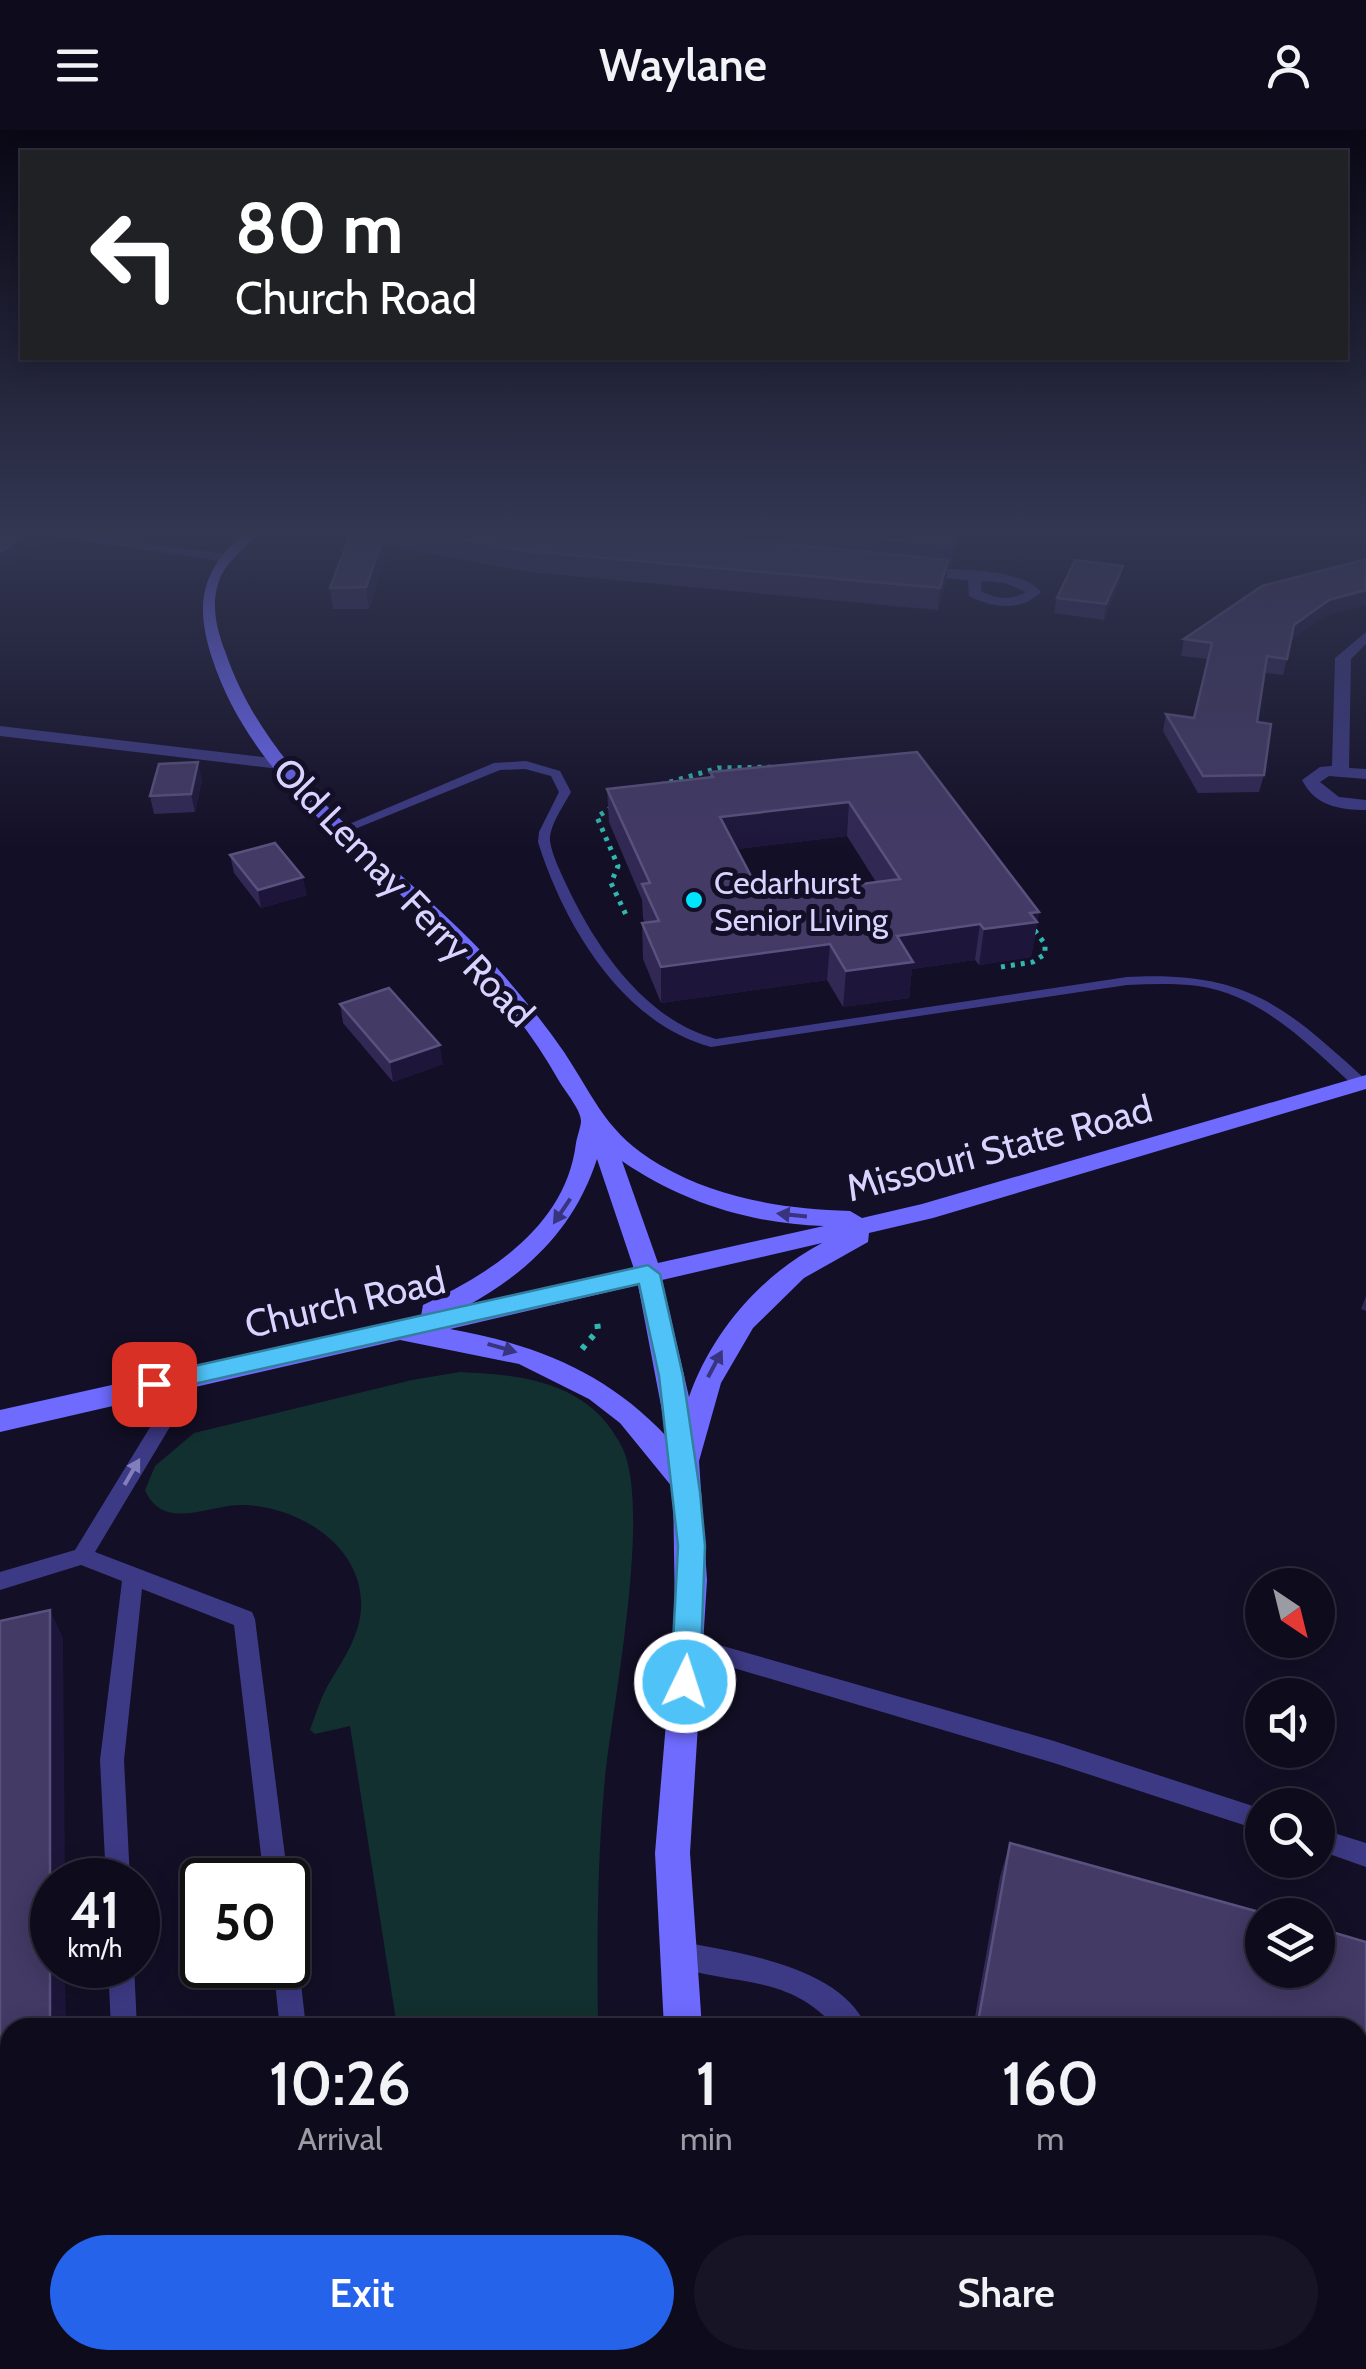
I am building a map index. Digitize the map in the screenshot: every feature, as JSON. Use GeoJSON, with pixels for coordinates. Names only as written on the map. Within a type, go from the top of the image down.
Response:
{"type":"FeatureCollection","features":[{"type":"Feature","properties":{"kind":"main road","name":"Old Lemay Ferry Road"},"geometry":{"type":"LineString","coordinates":[[214,641],[239,705],[280,764],[341,830],[455,936],[524,1012],[565,1070],[622,1193],[648,1274],[671,1376],[691,1546],[688,1645],[673,1832],[682,2018]]}},
{"type":"Feature","properties":{"kind":"main road","name":"Missouri State Road"},"geometry":{"type":"LineString","coordinates":[[648,1274],[924,1212],[1363,1083]]}},
{"type":"Feature","properties":{"kind":"main road"},"geometry":{"type":"LineString","coordinates":[[590,1120],[646,1167],[684,1187],[729,1203],[776,1214],[826,1218],[876,1218],[924,1212]]}},
{"type":"Feature","properties":{"kind":"main road"},"geometry":{"type":"LineString","coordinates":[[371,1334],[443,1307],[489,1280],[550,1230],[578,1185],[588,1152],[590,1120]]}},
{"type":"Feature","properties":{"kind":"main road"},"geometry":{"type":"LineString","coordinates":[[686,1492],[696,1410],[728,1340],[752,1310],[812,1260],[847,1241],[924,1212]]}},
{"type":"Feature","properties":{"kind":"main road","name":"Church Road"},"geometry":{"type":"LineString","coordinates":[[0,1421],[648,1274]]}},
{"type":"Feature","properties":{"kind":"main road"},"geometry":{"type":"LineString","coordinates":[[371,1334],[450,1337],[488,1344],[564,1371],[621,1408],[647,1433],[670,1460],[686,1492]]}},
{"type":"Feature","properties":{"kind":"street"},"geometry":{"type":"LineString","coordinates":[[1340,770],[1343,658],[1360,641]]}},
{"type":"Feature","properties":{"kind":"street"},"geometry":{"type":"LineString","coordinates":[[0,731],[280,764]]}},
{"type":"Feature","properties":{"kind":"street"},"geometry":{"type":"LineString","coordinates":[[1366,774],[1340,770],[1316,774],[1311,780],[1312,787],[1330,800],[1366,805]]}},
{"type":"Feature","properties":{"kind":"lane"},"geometry":{"type":"LineString","coordinates":[[341,830],[498,766],[526,765],[556,774],[565,792],[544,832],[544,842],[587,940],[670,1028],[700,1043],[716,1044],[1127,981],[1188,978],[1224,984],[1258,998],[1363,1083]]}},
{"type":"Feature","properties":{"kind":"lane"},"geometry":{"type":"LineString","coordinates":[[82,1556],[192,1375]]}},
{"type":"Feature","properties":{"kind":"lane"},"geometry":{"type":"LineString","coordinates":[[0,1582],[82,1556],[244,1619],[273,1858]]}},
{"type":"Feature","properties":{"kind":"lane"},"geometry":{"type":"LineString","coordinates":[[117,1858],[112,1760],[133,1576]]}},
{"type":"Feature","properties":{"kind":"lane"},"geometry":{"type":"LineString","coordinates":[[688,1645],[1054,1752],[1245,1814]]}},
{"type":"Feature","properties":{"kind":"lane"},"geometry":{"type":"LineString","coordinates":[[1335,1844],[1366,1855]]}},
{"type":"Feature","properties":{"kind":"lane"},"geometry":{"type":"LineString","coordinates":[[676,1954],[788,1977],[814,1990],[843,2018]]}},
{"type":"Feature","properties":{"kind":"lane"},"geometry":{"type":"LineString","coordinates":[[123,1988],[124,2018]]}},
{"type":"Feature","properties":{"kind":"lane"},"geometry":{"type":"LineString","coordinates":[[289,1988],[292,2018]]}},
{"type":"Feature","properties":{"kind":"path"},"geometry":{"type":"LineString","coordinates":[[649,790],[694,772],[750,766],[784,768]]}},
{"type":"Feature","properties":{"kind":"path"},"geometry":{"type":"LineString","coordinates":[[619,804],[596,817],[618,866],[611,883],[627,917]]}},
{"type":"Feature","properties":{"kind":"path"},"geometry":{"type":"LineString","coordinates":[[1001,967],[1033,962],[1045,954],[1045,944],[1030,924]]}},
{"type":"Feature","properties":{"kind":"path"},"geometry":{"type":"LineString","coordinates":[[582,1349],[598,1330],[597,1322]]}},
{"type":"Feature","properties":{"kind":"green space"},"geometry":{"type":"Polygon","coordinates":[[[460,1372],[508,1376],[553,1386],[592,1408],[622,1447],[630,1475],[632,1559],[600,1840],[598,2018],[396,2018],[350,1726],[315,1734],[310,1730],[324,1692],[358,1627],[361,1594],[355,1572],[328,1537],[287,1514],[242,1505],[173,1513],[156,1505],[145,1490],[155,1466],[194,1433],[460,1372]]]}},
{"type":"Feature","properties":{"kind":"building"},"geometry":{"type":"Polygon","coordinates":[[[1201,641],[1291,641],[1287,659],[1267,656],[1257,722],[1271,724],[1264,775],[1203,776],[1166,714],[1194,718],[1212,643],[1201,641]]]}},
{"type":"Feature","properties":{"kind":"building","name":"Cedarhurst Senior Living"},"geometry":{"type":"Polygon","coordinates":[[[917,752],[1039,912],[1030,913],[1037,922],[984,929],[980,924],[897,936],[913,962],[846,971],[830,944],[661,967],[642,923],[659,921],[642,884],[650,883],[607,789],[713,777],[710,772],[917,752]],[[849,802],[720,817],[762,897],[900,879],[849,802]]]}},
{"type":"Feature","properties":{"kind":"building"},"geometry":{"type":"Polygon","coordinates":[[[198,762],[191,794],[150,796],[159,764],[198,762]]]}},
{"type":"Feature","properties":{"kind":"building"},"geometry":{"type":"Polygon","coordinates":[[[275,843],[303,877],[258,890],[230,855],[275,843]]]}},
{"type":"Feature","properties":{"kind":"building"},"geometry":{"type":"Polygon","coordinates":[[[389,988],[440,1045],[390,1062],[340,1004],[389,988]]]}},
{"type":"Feature","properties":{"kind":"building"},"geometry":{"type":"Polygon","coordinates":[[[50,1610],[50,1858],[30,1858],[30,1988],[50,1988],[50,2018],[0,2018],[0,1621],[50,1610]]]}},
{"type":"Feature","properties":{"kind":"building"},"geometry":{"type":"Polygon","coordinates":[[[1010,1843],[1245,1908],[1245,1988],[1335,1988],[1335,1933],[1366,1942],[1366,2018],[979,2018],[1010,1843]]]}},
{"type":"Feature","properties":{"kind":"place","name":"Cedarhurst Senior Living"},"geometry":{"type":"Point","coordinates":[694,900]}},
{"type":"Feature","properties":{"kind":"route"},"geometry":{"type":"LineString","coordinates":[[154,1384],[648,1274],[671,1376],[691,1546],[685,1682]]}}]}
